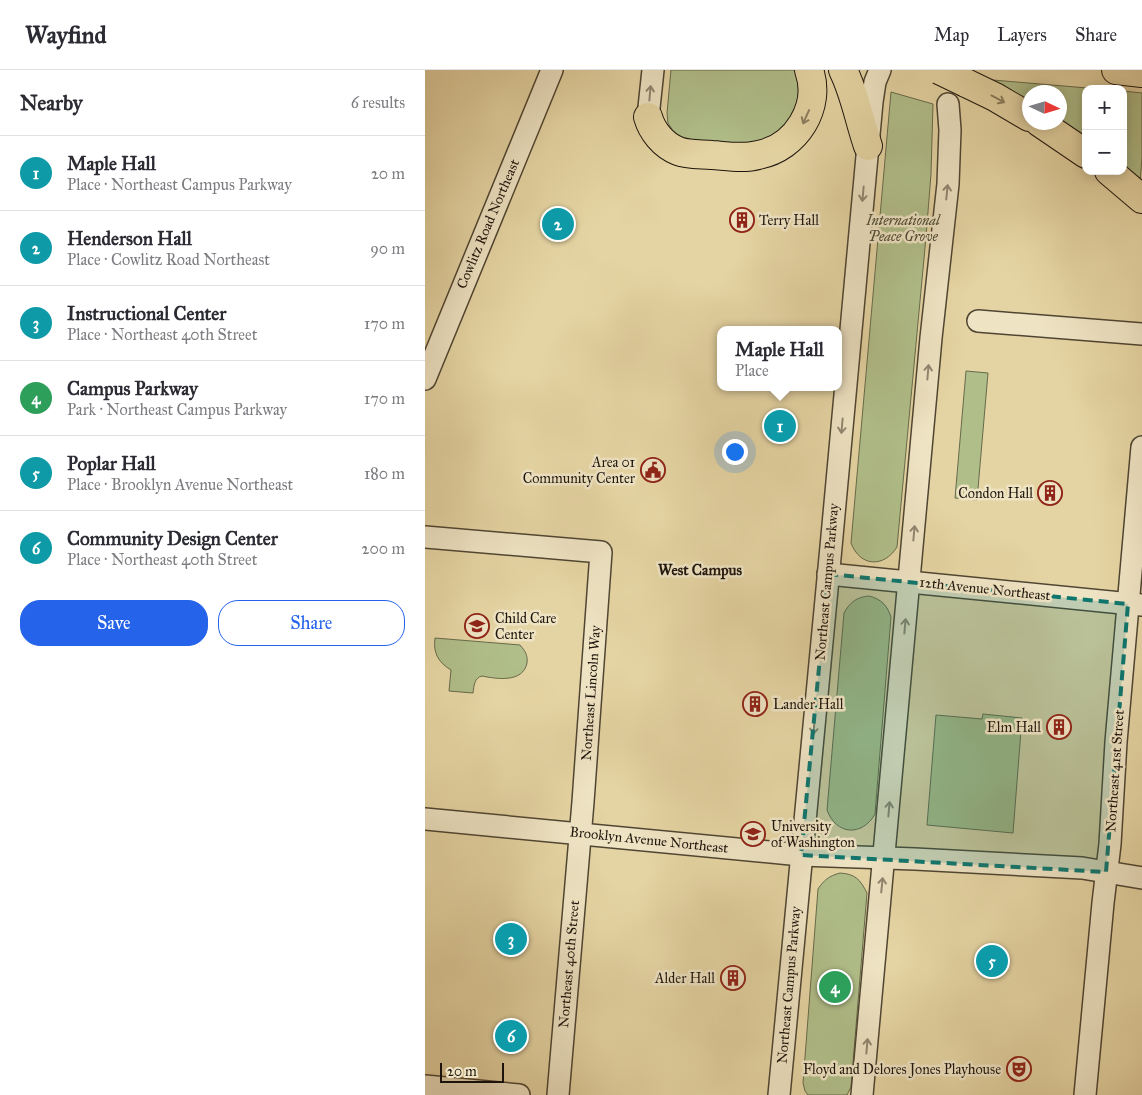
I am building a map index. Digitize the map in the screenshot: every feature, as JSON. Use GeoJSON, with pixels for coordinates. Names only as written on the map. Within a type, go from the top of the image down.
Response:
{"type":"FeatureCollection","features":[{"type":"Feature","properties":{"kind":"main road"},"geometry":{"type":"LineString","coordinates":[[648,117],[657,135],[677,151],[743,157],[757,156],[782,146],[801,127],[808,115],[811,102],[812,87],[809,70]]}},
{"type":"Feature","properties":{"kind":"main road"},"geometry":{"type":"LineString","coordinates":[[843,70],[855,96],[868,146]]}},
{"type":"Feature","properties":{"kind":"main road"},"geometry":{"type":"LineString","coordinates":[[939,70],[995,97],[1022,113]]}},
{"type":"Feature","properties":{"kind":"main road"},"geometry":{"type":"LineString","coordinates":[[1116,70],[1142,74]]}},
{"type":"Feature","properties":{"kind":"main road"},"geometry":{"type":"LineString","coordinates":[[1051,130],[1082,151]]}},
{"type":"Feature","properties":{"kind":"main road"},"geometry":{"type":"LineString","coordinates":[[1114,175],[1142,200]]}},
{"type":"Feature","properties":{"kind":"street","name":"Cowlitz Road Northeast"},"geometry":{"type":"LineString","coordinates":[[425,379],[552,70]]}},
{"type":"Feature","properties":{"kind":"street"},"geometry":{"type":"LineString","coordinates":[[648,117],[653,70]]}},
{"type":"Feature","properties":{"kind":"street","name":"Northeast Campus Parkway"},"geometry":{"type":"LineString","coordinates":[[779,1095],[872,102],[875,82],[880,70]]}},
{"type":"Feature","properties":{"kind":"street"},"geometry":{"type":"LineString","coordinates":[[862,1095],[933,325],[948,184],[950,130],[948,104]]}},
{"type":"Feature","properties":{"kind":"street"},"geometry":{"type":"LineString","coordinates":[[978,320],[1142,334]]}},
{"type":"Feature","properties":{"kind":"street","name":"Northeast 41st Street"},"geometry":{"type":"LineString","coordinates":[[1085,1095],[1110,844],[1116,742],[1135,604],[1142,447]]}},
{"type":"Feature","properties":{"kind":"street","name":"Northeast Lincoln Way"},"geometry":{"type":"LineString","coordinates":[[425,537],[601,552],[581,833]]}},
{"type":"Feature","properties":{"kind":"street","name":"12th Avenue Northeast"},"geometry":{"type":"LineString","coordinates":[[829,574],[1135,604]]}},
{"type":"Feature","properties":{"kind":"street","name":"Brooklyn Avenue Northeast"},"geometry":{"type":"LineString","coordinates":[[425,819],[801,855],[1082,868],[1142,878]]}},
{"type":"Feature","properties":{"kind":"street","name":"Northeast 40th Street"},"geometry":{"type":"LineString","coordinates":[[558,1095],[581,833]]}},
{"type":"Feature","properties":{"kind":"street"},"geometry":{"type":"LineString","coordinates":[[425,1086],[519,1095]]}},
{"type":"Feature","properties":{"kind":"highlighted area"},"geometry":{"type":"Polygon","coordinates":[[[828,574],[1128,604],[1106,872],[801,855],[828,574]]]}},
{"type":"Feature","properties":{"kind":"green space"},"geometry":{"type":"Polygon","coordinates":[[[671,70],[797,70],[802,87],[790,125],[756,145],[685,143],[666,133],[672,129],[668,123],[667,113],[671,70]]]}},
{"type":"Feature","properties":{"kind":"green space"},"geometry":{"type":"Polygon","coordinates":[[[981,79],[1052,85],[1022,85],[1022,102],[981,79]]]}},
{"type":"Feature","properties":{"kind":"green space"},"geometry":{"type":"Polygon","coordinates":[[[1067,86],[1082,88],[1082,138],[1067,128],[1067,86]]]}},
{"type":"Feature","properties":{"kind":"green space"},"geometry":{"type":"Polygon","coordinates":[[[1127,91],[1142,93],[1140,184],[1127,173],[1127,91]]]}},
{"type":"Feature","properties":{"kind":"green space","name":"International Peace Grove"},"geometry":{"type":"Polygon","coordinates":[[[891,92],[933,104],[931,174],[897,547],[886,559],[873,562],[860,557],[851,543],[891,92]]]}},
{"type":"Feature","properties":{"kind":"green space"},"geometry":{"type":"Polygon","coordinates":[[[966,371],[988,373],[977,500],[955,498],[966,371]]]}},
{"type":"Feature","properties":{"kind":"green space"},"geometry":{"type":"Polygon","coordinates":[[[869,596],[883,603],[891,617],[875,814],[863,827],[849,830],[836,824],[827,810],[844,613],[854,601],[869,596]]]}},
{"type":"Feature","properties":{"kind":"green space"},"geometry":{"type":"Polygon","coordinates":[[[435,638],[520,645],[526,653],[527,663],[525,669],[515,677],[479,677],[475,683],[473,693],[449,691],[451,670],[437,657],[435,638]]]}},
{"type":"Feature","properties":{"kind":"green space"},"geometry":{"type":"Polygon","coordinates":[[[983,714],[1022,718],[1013,833],[927,825],[936,715],[982,719],[983,714]]]}},
{"type":"Feature","properties":{"kind":"green space"},"geometry":{"type":"Polygon","coordinates":[[[840,873],[857,878],[867,893],[851,1087],[847,1095],[808,1095],[803,1083],[818,889],[827,879],[840,873]]]}},
{"type":"Feature","properties":{"kind":"place","name":"Terry Hall"},"geometry":{"type":"Point","coordinates":[742,220]}},
{"type":"Feature","properties":{"kind":"place","name":"Henderson Hall"},"geometry":{"type":"Point","coordinates":[558,224]}},
{"type":"Feature","properties":{"kind":"place","name":"Maple Hall"},"geometry":{"type":"Point","coordinates":[780,426]}},
{"type":"Feature","properties":{"kind":"place","name":"Area 01 Community Center"},"geometry":{"type":"Point","coordinates":[653,470]}},
{"type":"Feature","properties":{"kind":"place","name":"Condon Hall"},"geometry":{"type":"Point","coordinates":[1050,493]}},
{"type":"Feature","properties":{"kind":"place","name":"Child Care Center"},"geometry":{"type":"Point","coordinates":[477,626]}},
{"type":"Feature","properties":{"kind":"place","name":"Lander Hall"},"geometry":{"type":"Point","coordinates":[755,704]}},
{"type":"Feature","properties":{"kind":"place","name":"Elm Hall"},"geometry":{"type":"Point","coordinates":[1059,727]}},
{"type":"Feature","properties":{"kind":"place","name":"University of Washington"},"geometry":{"type":"Point","coordinates":[753,834]}},
{"type":"Feature","properties":{"kind":"place","name":"Instructional Center"},"geometry":{"type":"Point","coordinates":[511,939]}},
{"type":"Feature","properties":{"kind":"place","name":"Poplar Hall"},"geometry":{"type":"Point","coordinates":[992,961]}},
{"type":"Feature","properties":{"kind":"place","name":"Alder Hall"},"geometry":{"type":"Point","coordinates":[733,978]}},
{"type":"Feature","properties":{"kind":"place","name":"Campus Parkway"},"geometry":{"type":"Point","coordinates":[835,987]}},
{"type":"Feature","properties":{"kind":"place","name":"Community Design Center"},"geometry":{"type":"Point","coordinates":[511,1036]}},
{"type":"Feature","properties":{"kind":"place","name":"Floyd and Delores Jones Playhouse"},"geometry":{"type":"Point","coordinates":[1019,1069]}},
{"type":"Feature","properties":{"kind":"district","name":"West Campus"},"geometry":{"type":"Point","coordinates":[700,570]}}]}
